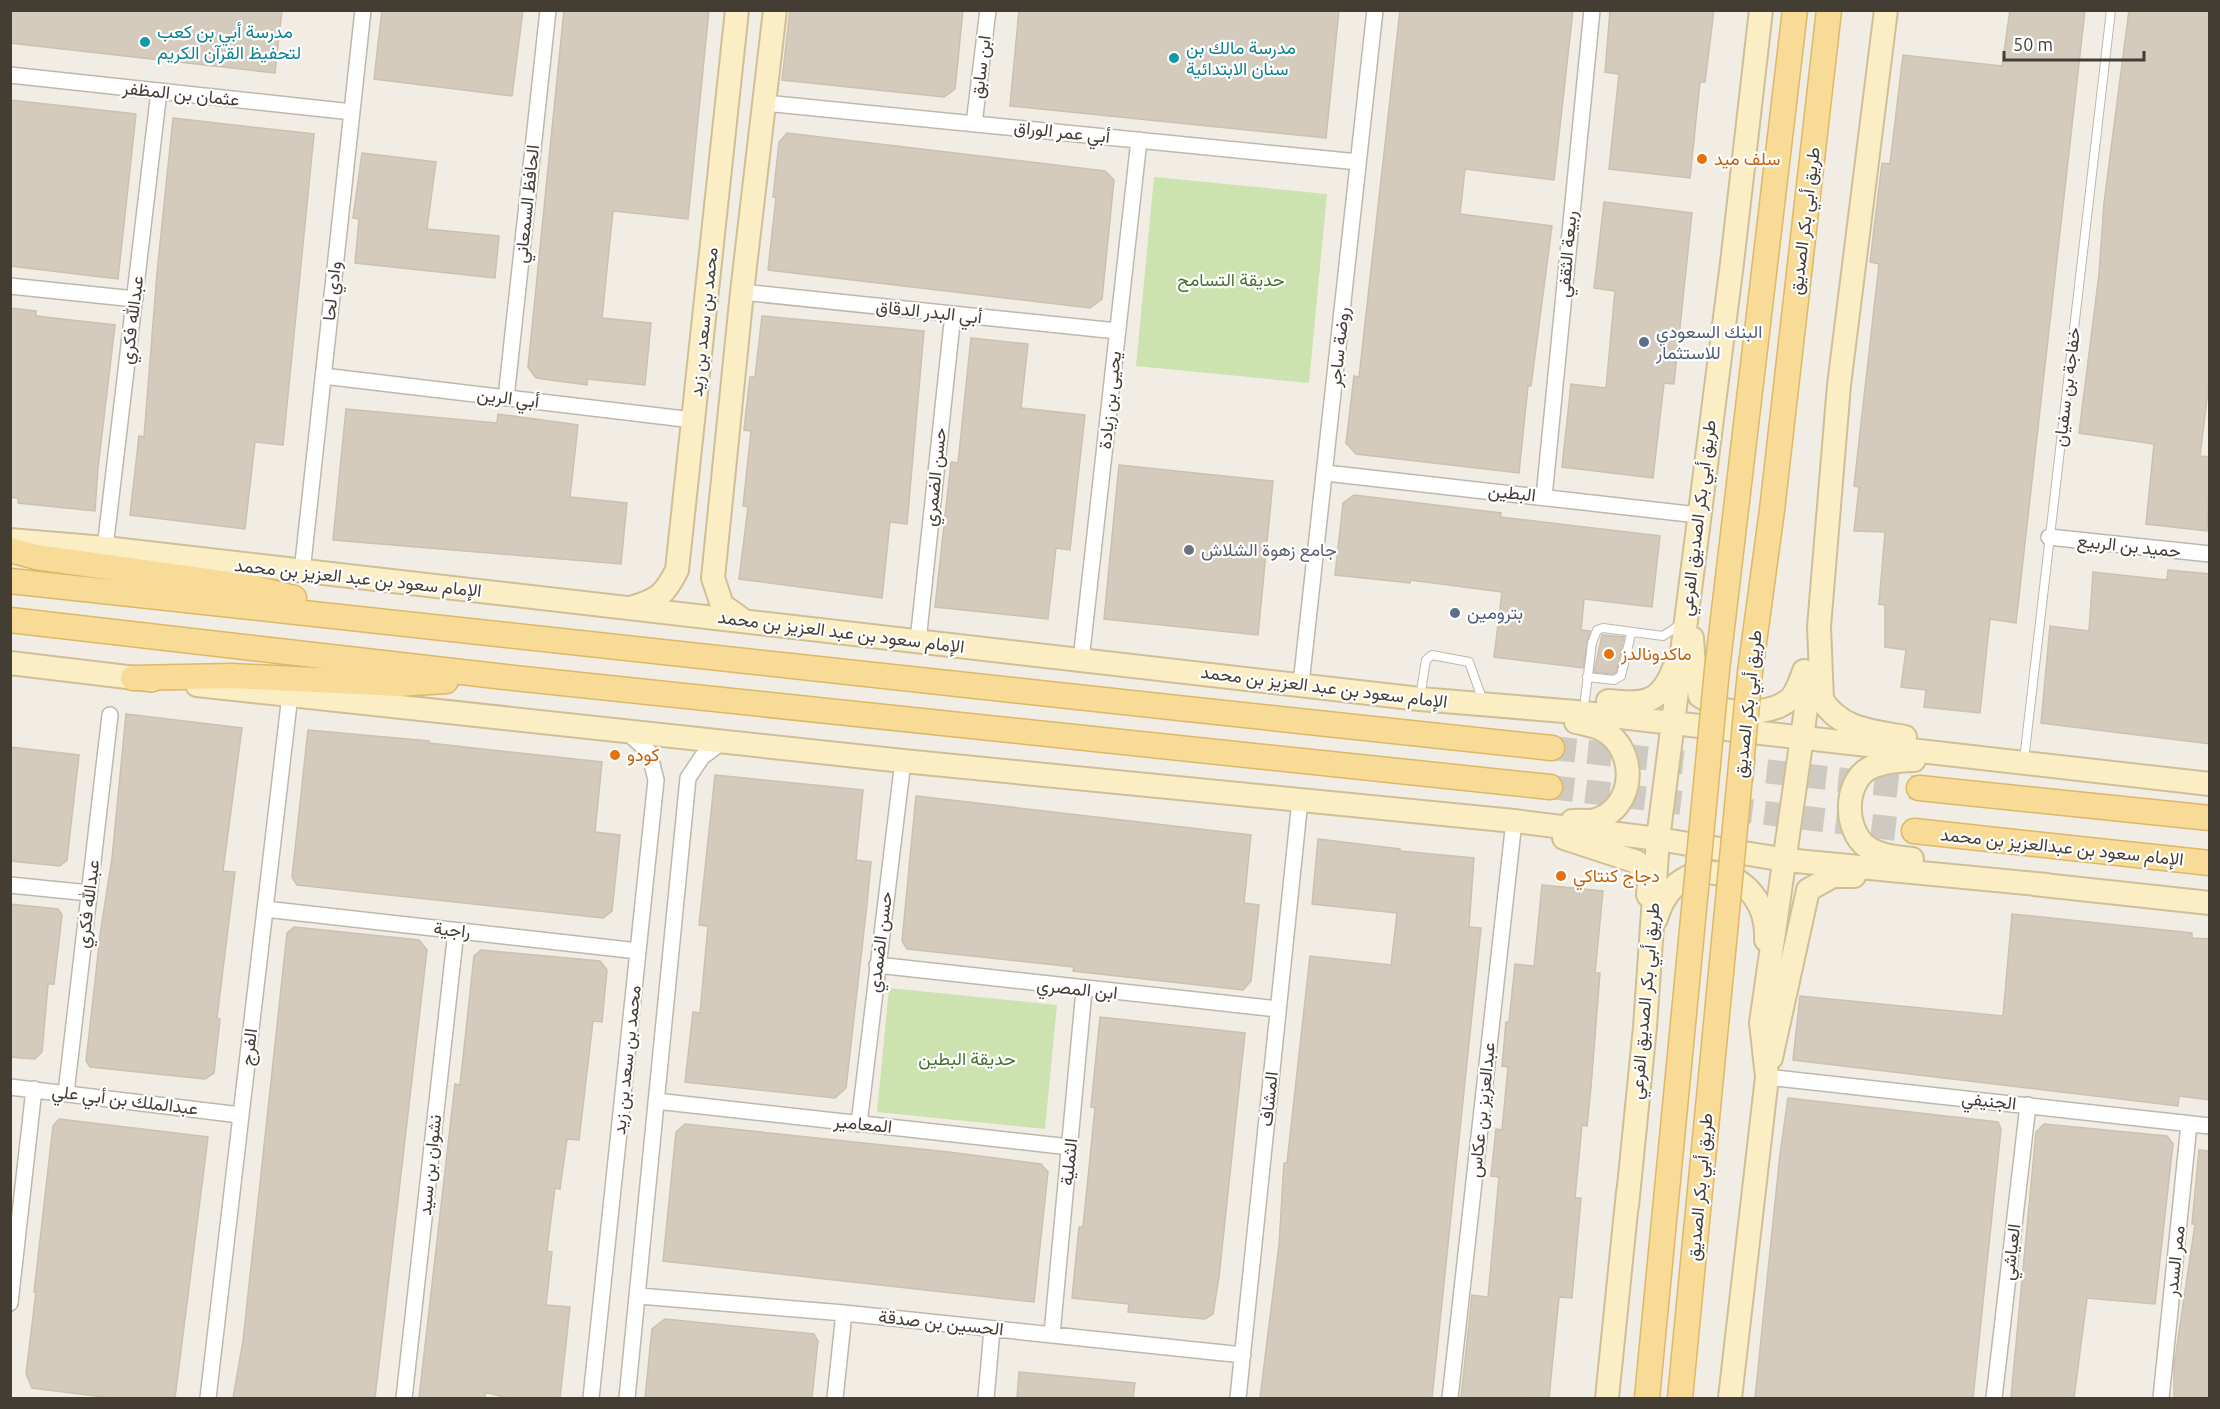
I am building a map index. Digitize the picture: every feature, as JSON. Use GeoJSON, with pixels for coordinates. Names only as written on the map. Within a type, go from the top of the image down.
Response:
{"type":"FeatureCollection","features":[{"type":"Feature","properties":{"kind":"main road","name":"طريق أبي بكر الصديق"},"geometry":{"type":"LineString","coordinates":[[1647,1398],[1723,610],[1795,10]]}},
{"type":"Feature","properties":{"kind":"main road","name":"طريق أبي بكر الصديق"},"geometry":{"type":"LineString","coordinates":[[1680,1398],[1750,672],[1773,499],[1829,10]]}},
{"type":"Feature","properties":{"kind":"main road"},"geometry":{"type":"LineString","coordinates":[[10,550],[36,557],[250,587],[372,619]]}},
{"type":"Feature","properties":{"kind":"main road","name":"الإمام سعود بن عبد العزيز بن محمد"},"geometry":{"type":"LineString","coordinates":[[10,581],[372,619],[960,686],[1552,748]]}},
{"type":"Feature","properties":{"kind":"main road"},"geometry":{"type":"LineString","coordinates":[[10,620],[505,677],[1550,787]]}},
{"type":"Feature","properties":{"kind":"main road"},"geometry":{"type":"LineString","coordinates":[[133,678],[232,676],[398,684],[505,677]]}},
{"type":"Feature","properties":{"kind":"main road"},"geometry":{"type":"LineString","coordinates":[[1919,788],[2210,818]]}},
{"type":"Feature","properties":{"kind":"main road","name":"الإمام سعود بن عبدالعزيز بن محمد"},"geometry":{"type":"LineString","coordinates":[[1914,831],[2210,863]]}},
{"type":"Feature","properties":{"kind":"street","name":"وادي لحا"},"geometry":{"type":"LineString","coordinates":[[302,572],[363,10]]}},
{"type":"Feature","properties":{"kind":"street","name":"الحافظ السمعاني"},"geometry":{"type":"LineString","coordinates":[[506,398],[549,10]]}},
{"type":"Feature","properties":{"kind":"street","name":"محمد بن سعد بن زيد"},"geometry":{"type":"LineString","coordinates":[[631,608],[656,600],[668,587],[677,570],[737,10]]}},
{"type":"Feature","properties":{"kind":"street","name":"محمد بن سعد بن زيد"},"geometry":{"type":"LineString","coordinates":[[743,620],[722,605],[713,578],[742,292],[776,10]]}},
{"type":"Feature","properties":{"kind":"street","name":"ابن سابق"},"geometry":{"type":"LineString","coordinates":[[974,124],[988,10]]}},
{"type":"Feature","properties":{"kind":"street","name":"روضة ساجر"},"geometry":{"type":"LineString","coordinates":[[1301,684],[1375,10]]}},
{"type":"Feature","properties":{"kind":"street","name":"ربيعة الثقفي"},"geometry":{"type":"LineString","coordinates":[[1544,497],[1592,10]]}},
{"type":"Feature","properties":{"kind":"street","name":"طريق أبي بكر الصديق الفرعي"},"geometry":{"type":"LineString","coordinates":[[1607,1398],[1644,1027],[1658,839],[1684,622],[1732,263],[1761,10]]}},
{"type":"Feature","properties":{"kind":"street"},"geometry":{"type":"LineString","coordinates":[[1761,1023],[1786,860],[1800,738],[1819,627],[1839,385],[1886,10]]}},
{"type":"Feature","properties":{"kind":"street","name":"عثمان بن المظفر"},"geometry":{"type":"LineString","coordinates":[[10,75],[352,112]]}},
{"type":"Feature","properties":{"kind":"street","name":"عبدالله فكري"},"geometry":{"type":"LineString","coordinates":[[105,548],[159,91]]}},
{"type":"Feature","properties":{"kind":"street","name":"أبي عمر الوراق"},"geometry":{"type":"LineString","coordinates":[[765,103],[1358,162]]}},
{"type":"Feature","properties":{"kind":"street","name":"يحيى بن زيادة"},"geometry":{"type":"LineString","coordinates":[[1081,660],[1139,140]]}},
{"type":"Feature","properties":{"kind":"street"},"geometry":{"type":"LineString","coordinates":[[10,286],[135,298]]}},
{"type":"Feature","properties":{"kind":"street","name":"أبي البدر الدقاق"},"geometry":{"type":"LineString","coordinates":[[742,292],[1117,331]]}},
{"type":"Feature","properties":{"kind":"street","name":"حسن الضمري"},"geometry":{"type":"LineString","coordinates":[[918,641],[953,314]]}},
{"type":"Feature","properties":{"kind":"street","name":"أبي الرين"},"geometry":{"type":"LineString","coordinates":[[323,376],[693,420]]}},
{"type":"Feature","properties":{"kind":"street","name":"البطين"},"geometry":{"type":"LineString","coordinates":[[1326,472],[1698,515]]}},
{"type":"Feature","properties":{"kind":"street"},"geometry":{"type":"LineString","coordinates":[[1698,515],[1692,626],[1694,667],[1701,696],[1723,709],[1748,713],[1773,707],[1790,699],[1797,690],[1819,627]]}},
{"type":"Feature","properties":{"kind":"street","name":"حميد بن الربيع"},"geometry":{"type":"LineString","coordinates":[[2049,537],[2210,554]]}},
{"type":"Feature","properties":{"kind":"street","name":"الإمام سعود بن عبد العزيز بن محمد"},"geometry":{"type":"LineString","coordinates":[[10,540],[105,548],[1420,699],[1576,712],[2023,764]]}},
{"type":"Feature","properties":{"kind":"street"},"geometry":{"type":"LineString","coordinates":[[679,551],[684,562],[695,572],[707,567],[714,560]]}},
{"type":"Feature","properties":{"kind":"street"},"geometry":{"type":"LineString","coordinates":[[1484,705],[1586,688],[1641,704],[1662,693],[1681,650],[1684,622]]}},
{"type":"Feature","properties":{"kind":"street"},"geometry":{"type":"LineString","coordinates":[[1819,627],[1822,700],[1833,715],[1846,725],[2023,764]]}},
{"type":"Feature","properties":{"kind":"street"},"geometry":{"type":"LineString","coordinates":[[10,663],[722,742],[1514,821],[1658,839],[1786,860],[2210,903]]}},
{"type":"Feature","properties":{"kind":"street","name":"الفرج"},"geometry":{"type":"LineString","coordinates":[[208,1398],[290,695]]}},
{"type":"Feature","properties":{"kind":"street"},"geometry":{"type":"LineString","coordinates":[[1484,705],[1603,730],[1620,747],[1630,772],[1626,788],[1615,808],[1595,820],[1514,821]]}},
{"type":"Feature","properties":{"kind":"street","name":"عبدالله فكري"},"geometry":{"type":"LineString","coordinates":[[66,1092],[110,715]]}},
{"type":"Feature","properties":{"kind":"street","name":"محمد بن سعد بن زيد"},"geometry":{"type":"LineString","coordinates":[[591,1398],[656,780],[649,752],[627,732]]}},
{"type":"Feature","properties":{"kind":"street","name":"محمد بن سعد بن زيد"},"geometry":{"type":"LineString","coordinates":[[627,1398],[639,1296],[688,778],[702,758],[722,742]]}},
{"type":"Feature","properties":{"kind":"street"},"geometry":{"type":"LineString","coordinates":[[2047,885],[1932,862],[1882,855],[1865,846],[1850,815],[1850,799],[1856,780],[1869,768],[1902,760],[2023,764],[2210,784]]}},
{"type":"Feature","properties":{"kind":"street","name":"حسن الضمدي"},"geometry":{"type":"LineString","coordinates":[[859,1124],[903,761]]}},
{"type":"Feature","properties":{"kind":"street","name":"المشاف"},"geometry":{"type":"LineString","coordinates":[[1238,1398],[1300,800]]}},
{"type":"Feature","properties":{"kind":"street","name":"طريق أبي بكر الصديق الفرعي"},"geometry":{"type":"LineString","coordinates":[[1514,821],[1637,862],[1649,881],[1627,1206]]}},
{"type":"Feature","properties":{"kind":"street","name":"عبدالعزيز بن عكاس"},"geometry":{"type":"LineString","coordinates":[[1450,1398],[1514,821]]}},
{"type":"Feature","properties":{"kind":"street"},"geometry":{"type":"LineString","coordinates":[[1644,1027],[1659,910],[1680,879],[1702,873],[1722,874],[1746,885],[1765,919],[1761,1023],[1767,1077]]}},
{"type":"Feature","properties":{"kind":"street"},"geometry":{"type":"LineString","coordinates":[[1730,1398],[1767,1077],[1808,890],[1833,876],[2047,885]]}},
{"type":"Feature","properties":{"kind":"street"},"geometry":{"type":"LineString","coordinates":[[10,885],[89,893]]}},
{"type":"Feature","properties":{"kind":"street","name":"راجية"},"geometry":{"type":"LineString","coordinates":[[265,909],[638,951]]}},
{"type":"Feature","properties":{"kind":"street","name":"نشوان بن سيد"},"geometry":{"type":"LineString","coordinates":[[404,1398],[456,931]]}},
{"type":"Feature","properties":{"kind":"street","name":"ابن المصري"},"geometry":{"type":"LineString","coordinates":[[877,965],[1084,990],[1278,1009]]}},
{"type":"Feature","properties":{"kind":"street","name":"الثملية"},"geometry":{"type":"LineString","coordinates":[[1052,1334],[1084,990]]}},
{"type":"Feature","properties":{"kind":"street","name":"الجنيفي"},"geometry":{"type":"LineString","coordinates":[[1767,1077],[2210,1126]]}},
{"type":"Feature","properties":{"kind":"street","name":"عبدالملك بن أبي علي"},"geometry":{"type":"LineString","coordinates":[[10,1087],[66,1092],[240,1115]]}},
{"type":"Feature","properties":{"kind":"street"},"geometry":{"type":"LineString","coordinates":[[10,1303],[34,1089]]}},
{"type":"Feature","properties":{"kind":"street","name":"المعامير"},"geometry":{"type":"LineString","coordinates":[[656,1101],[1070,1147]]}},
{"type":"Feature","properties":{"kind":"street","name":"العياشي"},"geometry":{"type":"LineString","coordinates":[[1994,1398],[2028,1105]]}},
{"type":"Feature","properties":{"kind":"street","name":"ممر السدر"},"geometry":{"type":"LineString","coordinates":[[2161,1398],[2189,1124]]}},
{"type":"Feature","properties":{"kind":"street","name":"الحسين بن صدقة"},"geometry":{"type":"LineString","coordinates":[[639,1296],[844,1313],[1242,1355]]}},
{"type":"Feature","properties":{"kind":"street"},"geometry":{"type":"LineString","coordinates":[[835,1398],[844,1313]]}},
{"type":"Feature","properties":{"kind":"street"},"geometry":{"type":"LineString","coordinates":[[986,1398],[992,1329]]}},
{"type":"Feature","properties":{"kind":"lane","name":"خفاجة بن سفيان"},"geometry":{"type":"LineString","coordinates":[[2023,764],[2111,10]]}},
{"type":"Feature","properties":{"kind":"lane"},"geometry":{"type":"LineString","coordinates":[[1631,634],[1621,676],[1586,688],[1592,643],[1597,630],[1603,628],[1631,634],[1663,636],[1684,622]]}},
{"type":"Feature","properties":{"kind":"lane"},"geometry":{"type":"LineString","coordinates":[[1420,699],[1426,660],[1432,655],[1463,658],[1469,662],[1484,705]]}},
{"type":"Feature","properties":{"kind":"green space","name":"حديقة التسامح"},"geometry":{"type":"Polygon","coordinates":[[[1154,177],[1327,194],[1309,383],[1136,366],[1154,177]]]}},
{"type":"Feature","properties":{"kind":"green space","name":"حديقة البطين"},"geometry":{"type":"Polygon","coordinates":[[[889,988],[1057,1005],[1045,1129],[877,1112],[889,988]]]}},
{"type":"Feature","properties":{"kind":"building","name":"مدرسة أبي بن كعب لتحفيظ القرآن الكريم"},"geometry":{"type":"Polygon","coordinates":[[[10,10],[282,10],[275,73],[10,43],[10,10]]]}},
{"type":"Feature","properties":{"kind":"building"},"geometry":{"type":"Polygon","coordinates":[[[382,10],[523,10],[512,96],[374,79],[382,10]]]}},
{"type":"Feature","properties":{"kind":"building"},"geometry":{"type":"Polygon","coordinates":[[[564,10],[709,10],[688,219],[613,211],[602,318],[651,323],[645,385],[587,379],[587,385],[536,378],[528,367],[564,10]]]}},
{"type":"Feature","properties":{"kind":"building"},"geometry":{"type":"Polygon","coordinates":[[[790,10],[963,10],[955,89],[944,97],[782,80],[790,10]]]}},
{"type":"Feature","properties":{"kind":"building","name":"مدرسة مالك بن سنان الابتدائية"},"geometry":{"type":"Polygon","coordinates":[[[1019,10],[1339,10],[1326,138],[1010,106],[1019,10]]]}},
{"type":"Feature","properties":{"kind":"building"},"geometry":{"type":"Polygon","coordinates":[[[1400,10],[1573,10],[1554,180],[1465,169],[1460,214],[1552,226],[1531,386],[1528,386],[1519,473],[1356,454],[1346,443],[1354,376],[1359,377],[1400,10]]]}},
{"type":"Feature","properties":{"kind":"building"},"geometry":{"type":"Polygon","coordinates":[[[1610,10],[1714,10],[1705,82],[1700,82],[1690,178],[1609,169],[1619,74],[1605,72],[1610,10]]]}},
{"type":"Feature","properties":{"kind":"building"},"geometry":{"type":"Polygon","coordinates":[[[2010,10],[2085,10],[2016,623],[1990,619],[1980,713],[1924,707],[1926,690],[1901,687],[1906,650],[1885,647],[1885,605],[1879,604],[1885,532],[1854,531],[1859,487],[1854,486],[1879,264],[1870,262],[1882,163],[1890,164],[1903,55],[2002,66],[2010,10]]]}},
{"type":"Feature","properties":{"kind":"building"},"geometry":{"type":"Polygon","coordinates":[[[2129,10],[2210,10],[2210,374],[2200,456],[2210,457],[2207,531],[2146,524],[2154,444],[2079,433],[2099,274],[2104,203],[2129,10]]]}},
{"type":"Feature","properties":{"kind":"building"},"geometry":{"type":"Polygon","coordinates":[[[10,100],[136,114],[118,279],[10,266],[10,100]]]}},
{"type":"Feature","properties":{"kind":"building"},"geometry":{"type":"Polygon","coordinates":[[[173,118],[314,134],[283,445],[255,442],[245,529],[130,515],[139,436],[144,437],[157,273],[173,118]]]}},
{"type":"Feature","properties":{"kind":"building"},"geometry":{"type":"Polygon","coordinates":[[[787,133],[1105,171],[1114,180],[1102,299],[1090,308],[768,270],[779,142],[787,133]]]}},
{"type":"Feature","properties":{"kind":"building"},"geometry":{"type":"Polygon","coordinates":[[[362,153],[436,162],[427,229],[499,236],[495,278],[355,263],[359,219],[353,218],[362,153]]]}},
{"type":"Feature","properties":{"kind":"building"},"geometry":{"type":"Polygon","coordinates":[[[1604,202],[1692,213],[1674,384],[1664,383],[1653,478],[1562,467],[1571,384],[1606,388],[1615,291],[1594,288],[1604,202]]]}},
{"type":"Feature","properties":{"kind":"building"},"geometry":{"type":"Polygon","coordinates":[[[10,308],[36,311],[36,316],[115,325],[95,511],[18,503],[18,498],[10,497],[10,308]]]}},
{"type":"Feature","properties":{"kind":"building"},"geometry":{"type":"Polygon","coordinates":[[[762,316],[924,331],[907,524],[890,522],[882,598],[739,579],[748,507],[743,506],[751,431],[744,430],[750,377],[755,377],[762,316]]]}},
{"type":"Feature","properties":{"kind":"building"},"geometry":{"type":"Polygon","coordinates":[[[971,338],[1028,344],[1021,408],[1085,415],[1070,550],[1056,548],[1048,619],[935,607],[951,462],[958,463],[971,338]]]}},
{"type":"Feature","properties":{"kind":"building"},"geometry":{"type":"Polygon","coordinates":[[[346,409],[497,423],[498,414],[578,425],[570,497],[627,503],[621,564],[333,540],[346,409]]]}},
{"type":"Feature","properties":{"kind":"building","name":"جامع زهوة الشلاش"},"geometry":{"type":"Polygon","coordinates":[[[1119,465],[1273,481],[1258,635],[1104,619],[1119,465]]]}},
{"type":"Feature","properties":{"kind":"building"},"geometry":{"type":"Polygon","coordinates":[[[1354,495],[1501,513],[1500,517],[1660,536],[1652,607],[1584,599],[1581,630],[1590,631],[1583,668],[1494,657],[1502,592],[1410,580],[1410,583],[1335,575],[1343,503],[1354,495]]]}},
{"type":"Feature","properties":{"kind":"building"},"geometry":{"type":"Polygon","coordinates":[[[2168,570],[2210,574],[2210,744],[2041,723],[2050,626],[2089,631],[2093,572],[2167,580],[2168,570]]]}},
{"type":"Feature","properties":{"kind":"building","name":"ماكدونالدز"},"geometry":{"type":"Polygon","coordinates":[[[1602,635],[1624,637],[1616,672],[1613,674],[1594,672],[1602,635]]]}},
{"type":"Feature","properties":{"kind":"building"},"geometry":{"type":"Polygon","coordinates":[[[126,714],[242,728],[223,871],[235,872],[217,1018],[220,1019],[214,1073],[205,1079],[90,1067],[86,1061],[101,928],[112,858],[126,714]]]}},
{"type":"Feature","properties":{"kind":"building"},"geometry":{"type":"Polygon","coordinates":[[[308,730],[429,741],[429,743],[602,762],[595,832],[620,835],[612,911],[603,918],[297,885],[292,877],[308,730]]]}},
{"type":"Feature","properties":{"kind":"building"},"geometry":{"type":"Polygon","coordinates":[[[10,747],[79,755],[67,860],[60,866],[10,861],[10,747]]]}},
{"type":"Feature","properties":{"kind":"building"},"geometry":{"type":"Polygon","coordinates":[[[715,775],[863,790],[856,860],[871,862],[846,1088],[835,1098],[685,1082],[693,1012],[700,1013],[708,926],[699,925],[715,775]]]}},
{"type":"Feature","properties":{"kind":"building"},"geometry":{"type":"Polygon","coordinates":[[[916,796],[1251,835],[1244,903],[1259,905],[1251,981],[1243,990],[1073,971],[1074,967],[907,949],[902,941],[916,796]]]}},
{"type":"Feature","properties":{"kind":"building"},"geometry":{"type":"Polygon","coordinates":[[[1318,839],[1400,849],[1400,851],[1474,858],[1469,927],[1481,928],[1432,1398],[1260,1398],[1279,1245],[1284,1163],[1287,1163],[1310,956],[1391,965],[1397,913],[1312,904],[1318,839]]]}},
{"type":"Feature","properties":{"kind":"building"},"geometry":{"type":"Polygon","coordinates":[[[1542,885],[1603,891],[1595,973],[1600,973],[1591,1087],[1587,1126],[1582,1125],[1575,1198],[1581,1198],[1572,1298],[1559,1297],[1549,1398],[1461,1397],[1472,1295],[1488,1297],[1499,1177],[1491,1176],[1496,1129],[1502,1130],[1508,1067],[1502,1066],[1515,964],[1534,966],[1542,885]]]}},
{"type":"Feature","properties":{"kind":"building"},"geometry":{"type":"Polygon","coordinates":[[[10,904],[58,909],[62,915],[54,984],[48,984],[42,1052],[35,1059],[10,1057],[10,904]]]}},
{"type":"Feature","properties":{"kind":"building"},"geometry":{"type":"Polygon","coordinates":[[[2012,914],[2192,933],[2192,938],[2210,939],[2210,1100],[2179,1096],[2178,1106],[1793,1060],[1800,996],[2003,1016],[2012,914]]]}},
{"type":"Feature","properties":{"kind":"building"},"geometry":{"type":"Polygon","coordinates":[[[294,927],[419,940],[427,950],[375,1398],[233,1398],[243,1341],[287,933],[294,927]]]}},
{"type":"Feature","properties":{"kind":"building"},"geometry":{"type":"Polygon","coordinates":[[[481,950],[600,961],[607,970],[602,1022],[593,1021],[579,1140],[567,1139],[560,1189],[555,1188],[547,1251],[552,1252],[546,1305],[570,1307],[560,1398],[507,1398],[485,1392],[485,1398],[419,1398],[455,1084],[460,1085],[474,956],[481,950]]]}},
{"type":"Feature","properties":{"kind":"building"},"geometry":{"type":"Polygon","coordinates":[[[1100,1017],[1245,1033],[1219,1277],[1213,1314],[1205,1319],[1128,1312],[1129,1304],[1072,1298],[1079,1227],[1083,1227],[1095,1108],[1091,1107],[1100,1017]]]}},
{"type":"Feature","properties":{"kind":"building"},"geometry":{"type":"Polygon","coordinates":[[[1788,1098],[1998,1122],[2001,1129],[1973,1398],[1755,1398],[1780,1154],[1788,1098]]]}},
{"type":"Feature","properties":{"kind":"building"},"geometry":{"type":"Polygon","coordinates":[[[59,1119],[208,1137],[175,1398],[112,1398],[32,1388],[26,1374],[53,1126],[59,1119]]]}},
{"type":"Feature","properties":{"kind":"building"},"geometry":{"type":"Polygon","coordinates":[[[685,1124],[1041,1164],[1048,1172],[1034,1302],[663,1261],[676,1132],[685,1124]]]}},
{"type":"Feature","properties":{"kind":"building"},"geometry":{"type":"Polygon","coordinates":[[[2044,1124],[2167,1136],[2173,1144],[2155,1304],[2087,1298],[2074,1398],[2011,1397],[2036,1132],[2044,1124]]]}},
{"type":"Feature","properties":{"kind":"building"},"geometry":{"type":"Polygon","coordinates":[[[2199,1150],[2210,1151],[2210,1398],[2174,1398],[2174,1366],[2195,1224],[2192,1224],[2199,1150]]]}},
{"type":"Feature","properties":{"kind":"building"},"geometry":{"type":"Polygon","coordinates":[[[665,1319],[814,1334],[818,1341],[812,1398],[645,1398],[652,1329],[665,1319]]]}},
{"type":"Feature","properties":{"kind":"building"},"geometry":{"type":"Polygon","coordinates":[[[1019,1372],[1135,1383],[1133,1398],[1017,1398],[1019,1372]]]}},
{"type":"Feature","properties":{"kind":"tunnel"},"geometry":{"type":"LineString","coordinates":[[1552,748],[1919,788]]}},
{"type":"Feature","properties":{"kind":"tunnel"},"geometry":{"type":"LineString","coordinates":[[1550,787],[1914,831]]}},
{"type":"Feature","properties":{"kind":"place","name":"مدرسة أبي بن كعب لتحفيظ القرآن الكريم"},"geometry":{"type":"Point","coordinates":[145,42]}},
{"type":"Feature","properties":{"kind":"place","name":"مدرسة مالك بن سنان الابتدائية"},"geometry":{"type":"Point","coordinates":[1174,58]}},
{"type":"Feature","properties":{"kind":"place","name":"سلف ميد"},"geometry":{"type":"Point","coordinates":[1702,159]}},
{"type":"Feature","properties":{"kind":"place","name":"البنك السعودي للاستثمار"},"geometry":{"type":"Point","coordinates":[1644,342]}},
{"type":"Feature","properties":{"kind":"place","name":"جامع زهوة الشلاش"},"geometry":{"type":"Point","coordinates":[1189,550]}},
{"type":"Feature","properties":{"kind":"place","name":"بترومين"},"geometry":{"type":"Point","coordinates":[1455,613]}},
{"type":"Feature","properties":{"kind":"place","name":"ماكدونالدز"},"geometry":{"type":"Point","coordinates":[1609,654]}},
{"type":"Feature","properties":{"kind":"place","name":"كودو"},"geometry":{"type":"Point","coordinates":[615,755]}},
{"type":"Feature","properties":{"kind":"place","name":"دجاج كنتاكي"},"geometry":{"type":"Point","coordinates":[1561,876]}}]}
